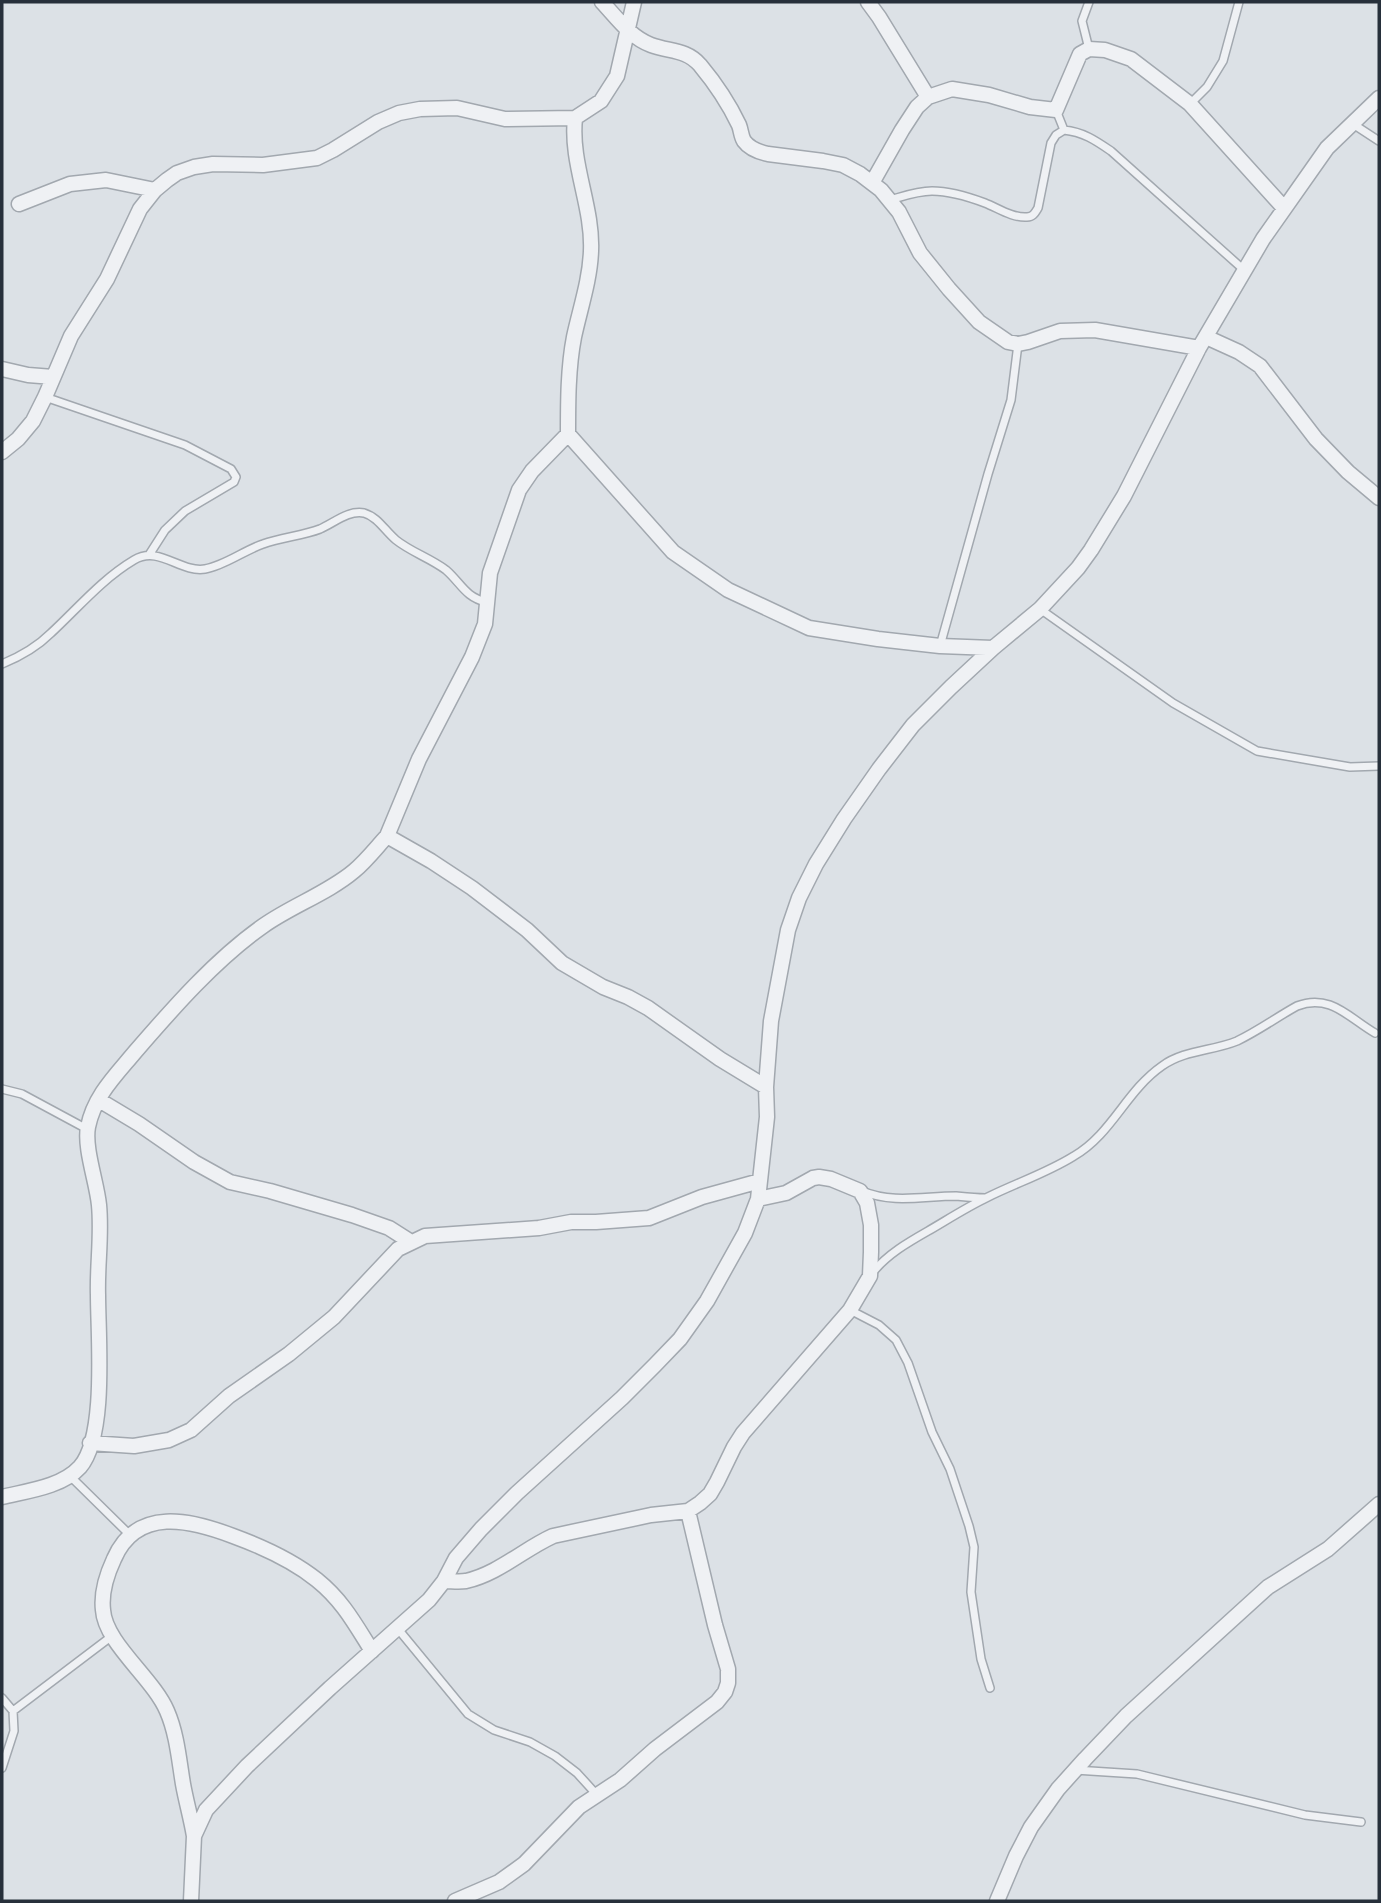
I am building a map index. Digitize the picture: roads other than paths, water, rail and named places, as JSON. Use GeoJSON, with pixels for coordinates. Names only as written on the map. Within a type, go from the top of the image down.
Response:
{"type":"FeatureCollection","features":[{"type":"Feature","properties":{"kind":"street"},"geometry":{"type":"LineString","coordinates":[[603,2],[627,31],[650,45],[693,57],[716,85],[738,124],[744,141],[751,147],[768,154],[843,166],[860,174],[881,190],[899,212],[920,253],[979,322],[1000,338],[1018,344],[1059,331],[1095,330],[1203,342],[1240,352],[1260,366],[1316,439],[1379,498]]}},
{"type":"Feature","properties":{"kind":"street"},"geometry":{"type":"LineString","coordinates":[[2,453],[19,439],[33,421],[71,336],[107,279],[140,209],[155,190],[177,173],[213,164],[263,165],[317,158],[378,121],[420,109],[457,108],[505,119],[575,118],[601,101],[617,76],[634,2]]}},
{"type":"Feature","properties":{"kind":"street"},"geometry":{"type":"LineString","coordinates":[[868,2],[928,97]]}},
{"type":"Feature","properties":{"kind":"street"},"geometry":{"type":"LineString","coordinates":[[872,183],[902,130],[917,107],[928,97],[952,89],[989,95],[1030,107],[1056,110],[1080,54],[1089,48],[1105,50],[1131,59],[1190,104],[1284,208]]}},
{"type":"Feature","properties":{"kind":"street"},"geometry":{"type":"LineString","coordinates":[[194,1836],[206,1810],[247,1766],[429,1600],[444,1581],[456,1558],[481,1529],[622,1398],[680,1339],[707,1301],[745,1233],[758,1199],[767,1117],[766,1087],[771,1021],[789,930],[799,898],[816,864],[878,769],[913,725],[993,648],[1040,608],[1085,559],[1125,496],[1203,342],[1284,208],[1328,148],[1379,98]]}},
{"type":"Feature","properties":{"kind":"street"},"geometry":{"type":"LineString","coordinates":[[575,118],[573,135],[590,220],[591,253],[574,339],[568,391],[568,434],[673,552],[728,590],[809,628],[940,646],[993,648]]}},
{"type":"Feature","properties":{"kind":"street"},"geometry":{"type":"LineString","coordinates":[[19,204],[70,184],[106,180],[155,190]]}},
{"type":"Feature","properties":{"kind":"street"},"geometry":{"type":"LineString","coordinates":[[2,369],[53,377]]}},
{"type":"Feature","properties":{"kind":"street"},"geometry":{"type":"LineString","coordinates":[[2,1497],[70,1476],[81,1465],[96,1420],[99,1378],[97,1294],[100,1219],[88,1129],[108,1082],[180,1002],[236,948],[265,925],[353,872],[387,836],[419,759],[472,657],[485,624],[490,573],[519,490],[532,471],[568,434]]}},
{"type":"Feature","properties":{"kind":"street"},"geometry":{"type":"LineString","coordinates":[[387,836],[472,888],[527,930],[562,963],[603,987],[648,1008],[720,1059],[766,1087]]}},
{"type":"Feature","properties":{"kind":"street"},"geometry":{"type":"LineString","coordinates":[[99,1100],[194,1162],[230,1182],[312,1202],[390,1228],[411,1242]]}},
{"type":"Feature","properties":{"kind":"street"},"geometry":{"type":"LineString","coordinates":[[444,1581],[464,1581],[479,1577],[553,1536],[640,1517],[688,1511],[710,1494],[743,1433],[850,1310],[870,1276],[871,1224],[867,1203],[860,1191],[819,1177],[786,1193],[758,1199]]}},
{"type":"Feature","properties":{"kind":"street"},"geometry":{"type":"LineString","coordinates":[[90,1443],[134,1446],[169,1440],[191,1430],[229,1395],[334,1317],[398,1249],[425,1236],[540,1228],[572,1222],[649,1218],[702,1197],[760,1181]]}},
{"type":"Feature","properties":{"kind":"street"},"geometry":{"type":"LineString","coordinates":[[997,1901],[1031,1827],[1074,1770],[1136,1706],[1268,1587],[1328,1549],[1379,1504]]}},
{"type":"Feature","properties":{"kind":"street"},"geometry":{"type":"LineString","coordinates":[[455,1901],[499,1882],[524,1864],[579,1807],[620,1780],[655,1749],[717,1702],[725,1692],[728,1669],[688,1511]]}},
{"type":"Feature","properties":{"kind":"street"},"geometry":{"type":"LineString","coordinates":[[191,1901],[194,1836],[176,1741],[167,1710],[145,1676],[112,1636],[103,1611],[103,1593],[119,1546],[130,1535],[146,1526],[166,1521],[184,1521],[256,1544],[287,1559],[317,1580],[341,1602],[372,1651]]}},
{"type":"Feature","properties":{"kind":"lane"},"geometry":{"type":"LineString","coordinates":[[1089,2],[1082,21],[1089,48]]}},
{"type":"Feature","properties":{"kind":"lane"},"geometry":{"type":"LineString","coordinates":[[1190,104],[1207,88],[1223,61],[1238,2]]}},
{"type":"Feature","properties":{"kind":"lane"},"geometry":{"type":"LineString","coordinates":[[1056,110],[1064,130]]}},
{"type":"Feature","properties":{"kind":"lane"},"geometry":{"type":"LineString","coordinates":[[1353,124],[1379,141]]}},
{"type":"Feature","properties":{"kind":"lane"},"geometry":{"type":"LineString","coordinates":[[889,200],[933,191],[960,195],[1013,216],[1034,215],[1038,208],[1051,144],[1056,135],[1064,130],[1086,135],[1111,151],[1244,271]]}},
{"type":"Feature","properties":{"kind":"lane"},"geometry":{"type":"LineString","coordinates":[[940,646],[1011,400],[1018,344]]}},
{"type":"Feature","properties":{"kind":"lane"},"geometry":{"type":"LineString","coordinates":[[46,397],[185,445],[224,464],[234,472],[234,482],[185,511],[165,530],[149,555]]}},
{"type":"Feature","properties":{"kind":"lane"},"geometry":{"type":"LineString","coordinates":[[2,664],[31,649],[51,634],[85,598],[135,559],[157,555],[194,569],[206,569],[261,544],[317,530],[356,512],[372,516],[398,541],[445,570],[469,595],[486,602]]}},
{"type":"Feature","properties":{"kind":"lane"},"geometry":{"type":"LineString","coordinates":[[1040,608],[1173,703],[1257,751],[1350,767],[1379,765]]}},
{"type":"Feature","properties":{"kind":"lane"},"geometry":{"type":"LineString","coordinates":[[870,1276],[895,1251],[985,1198],[1056,1167],[1088,1148],[1114,1121],[1136,1089],[1165,1063],[1237,1041],[1306,1002],[1332,1006],[1375,1033]]}},
{"type":"Feature","properties":{"kind":"lane"},"geometry":{"type":"LineString","coordinates":[[2,1088],[23,1094],[88,1129]]}},
{"type":"Feature","properties":{"kind":"lane"},"geometry":{"type":"LineString","coordinates":[[860,1191],[892,1199],[957,1196],[985,1198]]}},
{"type":"Feature","properties":{"kind":"lane"},"geometry":{"type":"LineString","coordinates":[[850,1310],[879,1325],[896,1340],[908,1363],[932,1432],[950,1469],[974,1547],[971,1592],[981,1659],[990,1688]]}},
{"type":"Feature","properties":{"kind":"lane"},"geometry":{"type":"LineString","coordinates":[[70,1476],[130,1535]]}},
{"type":"Feature","properties":{"kind":"lane"},"geometry":{"type":"LineString","coordinates":[[398,1629],[468,1714],[494,1730],[530,1742],[555,1756],[577,1773],[598,1795]]}},
{"type":"Feature","properties":{"kind":"lane"},"geometry":{"type":"LineString","coordinates":[[13,1711],[112,1636]]}},
{"type":"Feature","properties":{"kind":"lane"},"geometry":{"type":"LineString","coordinates":[[2,1698],[13,1711],[14,1731],[2,1768]]}},
{"type":"Feature","properties":{"kind":"lane"},"geometry":{"type":"LineString","coordinates":[[1074,1770],[1137,1774],[1305,1815],[1361,1822]]}}]}
